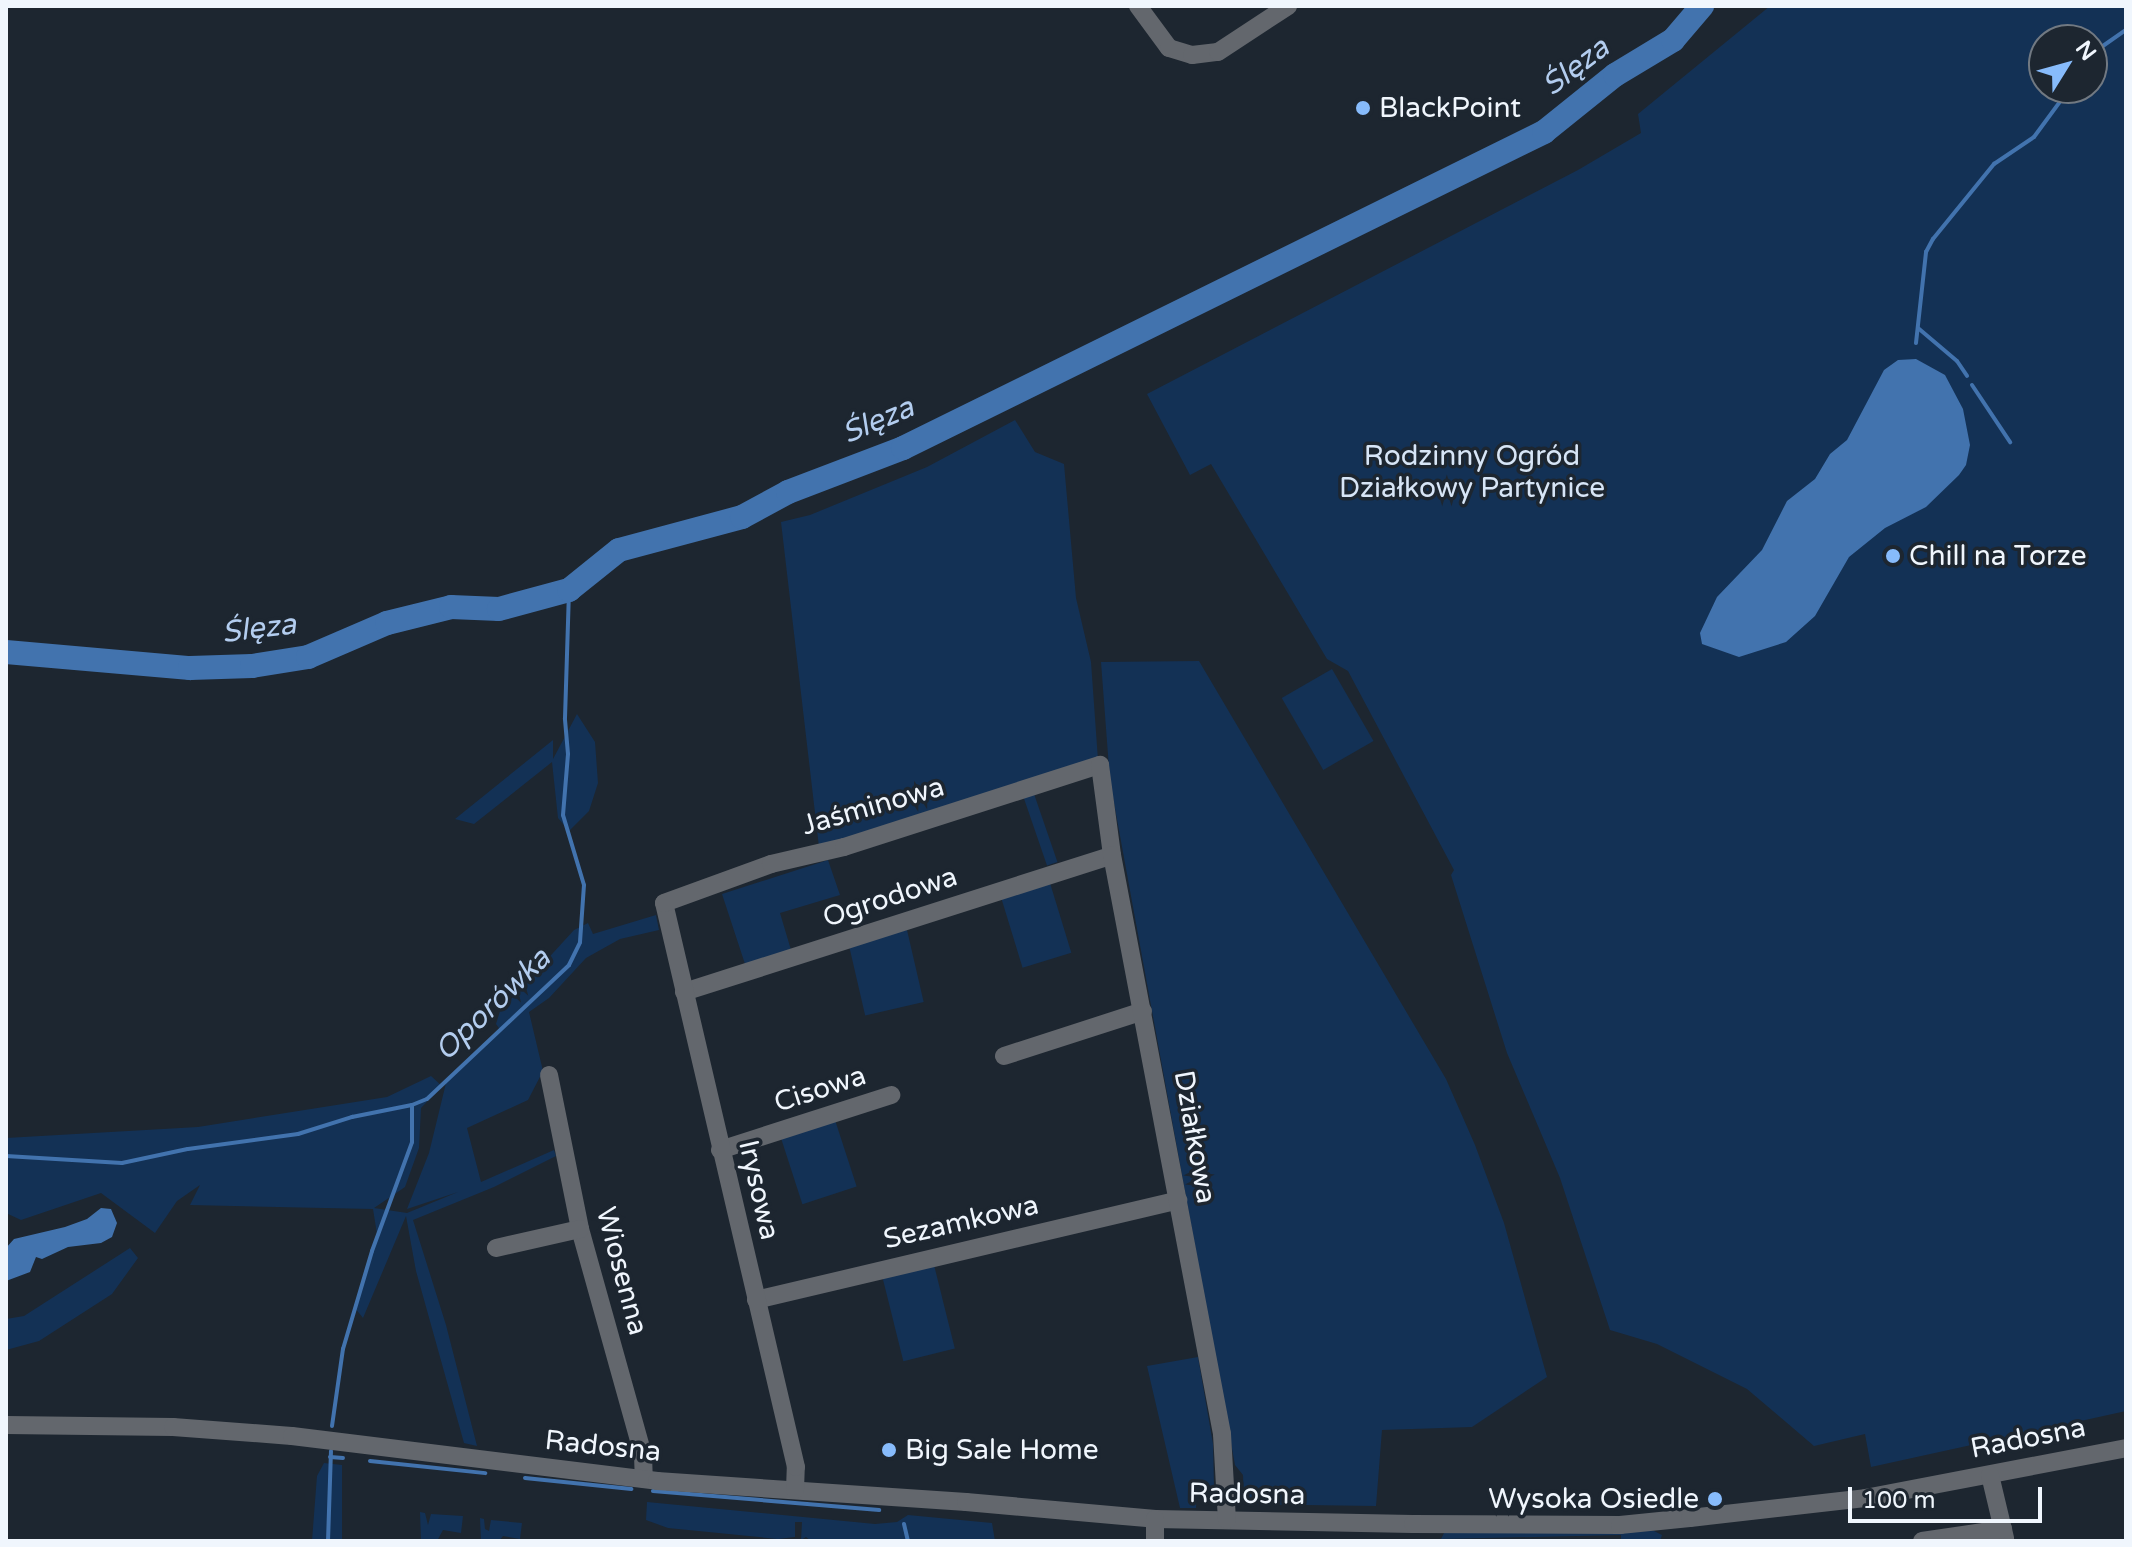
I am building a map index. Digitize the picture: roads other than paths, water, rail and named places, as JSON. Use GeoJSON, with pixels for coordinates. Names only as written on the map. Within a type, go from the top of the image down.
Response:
{"type":"FeatureCollection","features":[{"type":"Feature","properties":{"kind":"street"},"geometry":{"type":"LineString","coordinates":[[1138,6],[1169,48],[1192,55],[1218,52],[1288,6]]}},
{"type":"Feature","properties":{"kind":"street","name":"Działkowa"},"geometry":{"type":"LineString","coordinates":[[1100,765],[1112,855],[1222,1434],[1227,1520]]}},
{"type":"Feature","properties":{"kind":"street","name":"Jaśminowa"},"geometry":{"type":"LineString","coordinates":[[664,903],[771,864],[844,847],[1100,765]]}},
{"type":"Feature","properties":{"kind":"street","name":"Ogrodowa"},"geometry":{"type":"LineString","coordinates":[[684,992],[1112,855]]}},
{"type":"Feature","properties":{"kind":"street","name":"Irysowa"},"geometry":{"type":"LineString","coordinates":[[664,903],[796,1467],[795,1490]]}},
{"type":"Feature","properties":{"kind":"street"},"geometry":{"type":"LineString","coordinates":[[1004,1056],[1143,1011]]}},
{"type":"Feature","properties":{"kind":"street","name":"Wiosenna"},"geometry":{"type":"LineString","coordinates":[[549,1075],[580,1229],[643,1455],[644,1479]]}},
{"type":"Feature","properties":{"kind":"street","name":"Cisowa"},"geometry":{"type":"LineString","coordinates":[[720,1150],[891,1095]]}},
{"type":"Feature","properties":{"kind":"street","name":"Sezamkowa"},"geometry":{"type":"LineString","coordinates":[[756,1300],[1178,1200]]}},
{"type":"Feature","properties":{"kind":"street"},"geometry":{"type":"LineString","coordinates":[[496,1248],[580,1229]]}},
{"type":"Feature","properties":{"kind":"street","name":"Radosna"},"geometry":{"type":"LineString","coordinates":[[6,1425],[173,1427],[644,1479],[1155,1519],[1227,1520],[1425,1533],[1660,1522],[1865,1498],[2126,1448]]}},
{"type":"Feature","properties":{"kind":"street"},"geometry":{"type":"LineString","coordinates":[[1922,1541],[2004,1535],[1990,1475]]}},
{"type":"Feature","properties":{"kind":"street"},"geometry":{"type":"LineString","coordinates":[[1155,1519],[1155,1541]]}},
{"type":"Feature","properties":{"kind":"waterway","name":"Ślęza"},"geometry":{"type":"LineString","coordinates":[[6,652],[190,668],[252,666],[308,657],[387,623],[451,607],[499,609],[569,590],[619,550],[742,517],[788,492],[903,448],[1544,132],[1615,75],[1673,40],[1702,6]]}},
{"type":"Feature","properties":{"kind":"waterway"},"geometry":{"type":"LineString","coordinates":[[2108,42],[2126,30]]}},
{"type":"Feature","properties":{"kind":"waterway"},"geometry":{"type":"LineString","coordinates":[[1916,343],[1926,252],[1933,239],[1994,164],[2034,137],[2058,104]]}},
{"type":"Feature","properties":{"kind":"waterway"},"geometry":{"type":"LineString","coordinates":[[1918,328],[1957,361],[1967,376]]}},
{"type":"Feature","properties":{"kind":"waterway"},"geometry":{"type":"LineString","coordinates":[[1972,385],[2010,442]]}},
{"type":"Feature","properties":{"kind":"waterway","name":"Oporówka"},"geometry":{"type":"LineString","coordinates":[[332,1426],[343,1349],[372,1251],[412,1142],[412,1105],[427,1099],[569,965],[580,942],[584,885],[563,815],[568,754],[565,718],[569,590]]}},
{"type":"Feature","properties":{"kind":"waterway"},"geometry":{"type":"LineString","coordinates":[[6,1156],[122,1163],[188,1149],[298,1134],[352,1117],[412,1105]]}},
{"type":"Feature","properties":{"kind":"waterway","name":"Oporówka"},"geometry":{"type":"LineString","coordinates":[[328,1541],[331,1451]]}},
{"type":"Feature","properties":{"kind":"waterway"},"geometry":{"type":"LineString","coordinates":[[330,1457],[343,1458]]}},
{"type":"Feature","properties":{"kind":"waterway"},"geometry":{"type":"LineString","coordinates":[[370,1461],[485,1473]]}},
{"type":"Feature","properties":{"kind":"waterway"},"geometry":{"type":"LineString","coordinates":[[525,1478],[631,1489]]}},
{"type":"Feature","properties":{"kind":"waterway"},"geometry":{"type":"LineString","coordinates":[[653,1491],[879,1510]]}},
{"type":"Feature","properties":{"kind":"waterway"},"geometry":{"type":"LineString","coordinates":[[904,1524],[908,1541]]}},
{"type":"Feature","properties":{"kind":"place","name":"BlackPoint"},"geometry":{"type":"Point","coordinates":[1363,108]}},
{"type":"Feature","properties":{"kind":"place","name":"Chill na Torze"},"geometry":{"type":"Point","coordinates":[1893,556]}},
{"type":"Feature","properties":{"kind":"place","name":"Big Sale Home"},"geometry":{"type":"Point","coordinates":[889,1450]}},
{"type":"Feature","properties":{"kind":"place","name":"Wysoka Osiedle"},"geometry":{"type":"Point","coordinates":[1715,1499]}},
{"type":"Feature","properties":{"kind":"park label","name":"Rodzinny Ogród Działkowy Partynice"},"geometry":{"type":"Point","coordinates":[1472,472]}}]}
